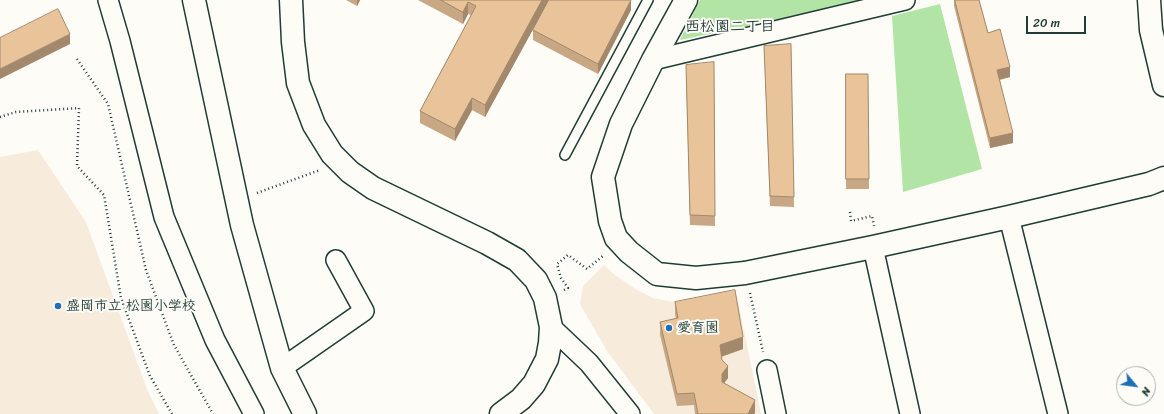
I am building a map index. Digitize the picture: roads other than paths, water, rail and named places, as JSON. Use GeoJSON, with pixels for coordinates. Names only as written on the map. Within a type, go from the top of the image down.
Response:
{"type":"FeatureCollection","features":[{"type":"Feature","properties":{"kind":"street"},"geometry":{"type":"LineString","coordinates":[[108,0],[120,41],[164,217],[215,340],[254,414]]}},
{"type":"Feature","properties":{"kind":"street"},"geometry":{"type":"LineString","coordinates":[[194,0],[242,225],[282,368],[305,414]]}},
{"type":"Feature","properties":{"kind":"street"},"geometry":{"type":"LineString","coordinates":[[291,0],[293,42],[298,83],[314,125],[332,154],[350,172],[372,188],[487,243],[517,260],[536,280],[545,298],[551,327],[547,359],[534,384],[521,399],[501,414]]}},
{"type":"Feature","properties":{"kind":"street"},"geometry":{"type":"LineString","coordinates":[[653,60],[905,0]]}},
{"type":"Feature","properties":{"kind":"street"},"geometry":{"type":"LineString","coordinates":[[1148,0],[1151,30],[1164,85]]}},
{"type":"Feature","properties":{"kind":"street"},"geometry":{"type":"LineString","coordinates":[[680,2],[621,124],[603,177],[610,221],[616,238],[629,252],[657,274],[696,278],[746,273],[1009,217],[1149,184],[1164,178]]}},
{"type":"Feature","properties":{"kind":"street"},"geometry":{"type":"LineString","coordinates":[[1009,217],[1058,414]]}},
{"type":"Feature","properties":{"kind":"street"},"geometry":{"type":"LineString","coordinates":[[876,246],[910,414]]}},
{"type":"Feature","properties":{"kind":"street"},"geometry":{"type":"LineString","coordinates":[[282,368],[364,311],[336,260]]}},
{"type":"Feature","properties":{"kind":"street"},"geometry":{"type":"LineString","coordinates":[[551,327],[589,364],[630,414]]}},
{"type":"Feature","properties":{"kind":"street"},"geometry":{"type":"LineString","coordinates":[[767,370],[776,414]]}},
{"type":"Feature","properties":{"kind":"lane"},"geometry":{"type":"LineString","coordinates":[[565,155],[648,0]]}},
{"type":"Feature","properties":{"kind":"place","name":"盛岡市立 松園小学校"},"geometry":{"type":"Point","coordinates":[58,306]}},
{"type":"Feature","properties":{"kind":"place","name":"愛育園"},"geometry":{"type":"Point","coordinates":[669,328]}},
{"type":"Feature","properties":{"kind":"district","name":"西松園二丁目"},"geometry":{"type":"Point","coordinates":[730,27]}}]}
